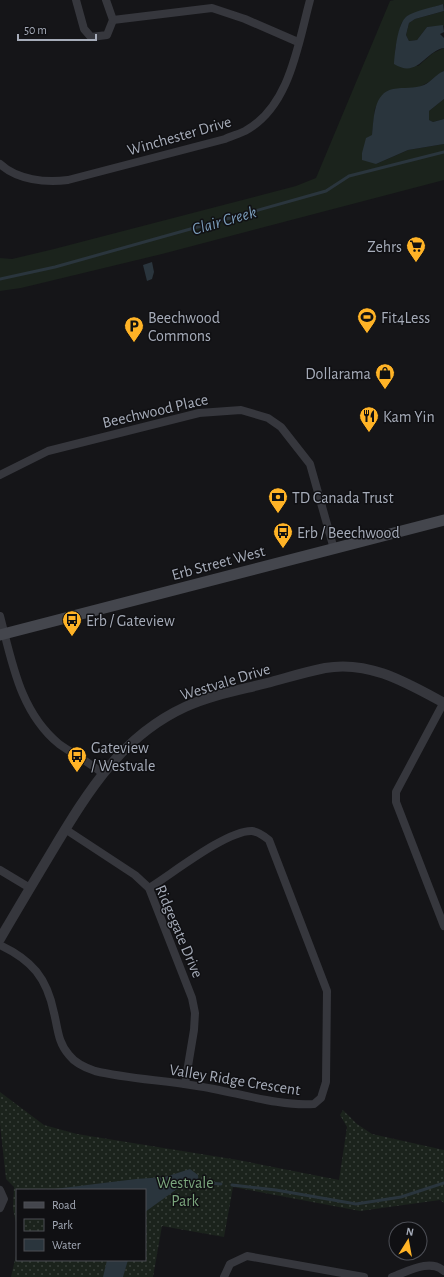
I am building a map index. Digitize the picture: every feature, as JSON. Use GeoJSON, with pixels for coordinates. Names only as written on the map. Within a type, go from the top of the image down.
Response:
{"type":"FeatureCollection","features":[{"type":"Feature","properties":{"kind":"main road","name":"Erb Street West"},"geometry":{"type":"LineString","coordinates":[[2,635],[444,520]]}},
{"type":"Feature","properties":{"kind":"street"},"geometry":{"type":"LineString","coordinates":[[76,0],[84,30],[91,37],[107,35],[112,20],[106,0]]}},
{"type":"Feature","properties":{"kind":"street","name":"Winchester Drive"},"geometry":{"type":"LineString","coordinates":[[0,164],[23,177],[56,182],[225,139],[245,131],[261,120],[278,99],[286,81],[310,0]]}},
{"type":"Feature","properties":{"kind":"street"},"geometry":{"type":"LineString","coordinates":[[112,20],[212,8],[245,19],[298,42]]}},
{"type":"Feature","properties":{"kind":"street","name":"Beechwood Place"},"geometry":{"type":"LineString","coordinates":[[0,475],[21,463],[56,449],[199,413],[241,410],[268,418],[281,427],[310,464],[334,548]]}},
{"type":"Feature","properties":{"kind":"street"},"geometry":{"type":"LineString","coordinates":[[0,616],[2,635],[16,681],[30,709],[43,728],[59,743],[102,773]]}},
{"type":"Feature","properties":{"kind":"street","name":"Westvale Drive"},"geometry":{"type":"LineString","coordinates":[[0,939],[65,829],[102,773],[136,739],[154,724],[186,707],[218,695],[326,668],[356,667],[382,672],[410,684],[444,703]]}},
{"type":"Feature","properties":{"kind":"street"},"geometry":{"type":"LineString","coordinates":[[444,703],[399,783],[396,802],[444,926]]}},
{"type":"Feature","properties":{"kind":"street","name":"Ridgegate Drive"},"geometry":{"type":"LineString","coordinates":[[65,829],[135,875],[149,888],[192,998],[195,1013],[184,1084]]}},
{"type":"Feature","properties":{"kind":"street","name":"Valley Ridge Crescent"},"geometry":{"type":"LineString","coordinates":[[0,945],[31,964],[42,978],[49,995],[62,1046],[70,1057],[81,1065],[94,1070],[135,1078],[184,1084],[295,1104],[314,1104],[321,1098],[326,1082],[327,991],[269,840],[262,834],[253,831],[243,833],[217,843],[149,888]]}},
{"type":"Feature","properties":{"kind":"street"},"geometry":{"type":"LineString","coordinates":[[0,870],[30,888]]}},
{"type":"Feature","properties":{"kind":"street"},"geometry":{"type":"LineString","coordinates":[[0,1190],[4,1199],[0,1208]]}},
{"type":"Feature","properties":{"kind":"street"},"geometry":{"type":"LineString","coordinates":[[224,1277],[230,1264],[247,1256],[364,1277]]}},
{"type":"Feature","properties":{"kind":"street"},"geometry":{"type":"LineString","coordinates":[[392,1277],[422,1266],[441,1268],[444,1271]]}},
{"type":"Feature","properties":{"kind":"green space"},"geometry":{"type":"Polygon","coordinates":[[[444,0],[444,8],[443,4],[407,16],[401,24],[395,50],[418,66],[433,53],[444,48],[444,71],[428,83],[421,86],[409,89],[393,89],[375,108],[372,136],[376,164],[408,150],[444,144],[444,180],[162,254],[21,288],[0,291],[0,258],[12,259],[54,249],[296,186],[316,178],[390,1],[444,0]]]}},
{"type":"Feature","properties":{"kind":"green space"},"geometry":{"type":"Polygon","coordinates":[[[444,11],[444,26],[427,27],[417,40],[409,41],[406,35],[409,23],[415,19],[444,11]]]}},
{"type":"Feature","properties":{"kind":"green space"},"geometry":{"type":"Polygon","coordinates":[[[444,99],[444,119],[433,122],[429,120],[429,111],[444,99]]]}},
{"type":"Feature","properties":{"kind":"green space","name":"Westvale Park"},"geometry":{"type":"Polygon","coordinates":[[[0,1092],[44,1125],[77,1134],[238,1160],[339,1180],[347,1127],[340,1115],[343,1110],[357,1124],[372,1134],[444,1150],[444,1203],[440,1200],[360,1211],[233,1187],[224,1237],[162,1226],[153,1277],[11,1277],[16,1255],[16,1261],[146,1261],[146,1189],[16,1189],[16,1222],[13,1209],[14,1187],[6,1179],[0,1124],[0,1092]]]}},
{"type":"Feature","properties":{"kind":"water"},"geometry":{"type":"Polygon","coordinates":[[[443,4],[444,11],[415,19],[409,23],[406,35],[409,41],[417,40],[427,27],[443,25],[444,32],[440,34],[444,38],[444,48],[437,50],[421,63],[409,68],[402,68],[394,64],[397,38],[401,25],[407,16],[414,12],[443,4]]]}},
{"type":"Feature","properties":{"kind":"water"},"geometry":{"type":"Polygon","coordinates":[[[444,71],[444,99],[429,111],[429,120],[433,122],[444,119],[444,144],[408,150],[376,164],[362,160],[362,153],[366,138],[372,135],[374,114],[378,101],[386,91],[424,85],[444,71]]]}},
{"type":"Feature","properties":{"kind":"water"},"geometry":{"type":"Polygon","coordinates":[[[152,262],[154,272],[152,279],[147,281],[143,265],[152,262]]]}},
{"type":"Feature","properties":{"kind":"water"},"geometry":{"type":"Polygon","coordinates":[[[190,1169],[198,1175],[199,1186],[177,1189],[146,1211],[146,1189],[54,1189],[136,1179],[165,1177],[190,1169]]]}},
{"type":"Feature","properties":{"kind":"water"},"geometry":{"type":"Polygon","coordinates":[[[107,1261],[128,1261],[123,1277],[103,1277],[107,1261]]]}},
{"type":"Feature","properties":{"kind":"waterway","name":"Clair Creek"},"geometry":{"type":"LineString","coordinates":[[0,279],[55,267],[326,191],[349,176],[444,152]]}},
{"type":"Feature","properties":{"kind":"waterway"},"geometry":{"type":"LineString","coordinates":[[196,1182],[221,1184]]}},
{"type":"Feature","properties":{"kind":"waterway"},"geometry":{"type":"LineString","coordinates":[[232,1185],[276,1190],[356,1204],[401,1197],[444,1183]]}},
{"type":"Feature","properties":{"kind":"place","name":"Zehrs"},"geometry":{"type":"Point","coordinates":[416,263]}},
{"type":"Feature","properties":{"kind":"place","name":"Fit4Less"},"geometry":{"type":"Point","coordinates":[367,334]}},
{"type":"Feature","properties":{"kind":"place","name":"Beechwood Commons"},"geometry":{"type":"Point","coordinates":[134,343]}},
{"type":"Feature","properties":{"kind":"place","name":"Dollarama"},"geometry":{"type":"Point","coordinates":[385,390]}},
{"type":"Feature","properties":{"kind":"place","name":"Kam Yin"},"geometry":{"type":"Point","coordinates":[369,433]}},
{"type":"Feature","properties":{"kind":"place","name":"TD Canada Trust"},"geometry":{"type":"Point","coordinates":[278,514]}},
{"type":"Feature","properties":{"kind":"place","name":"Erb / Beechwood"},"geometry":{"type":"Point","coordinates":[283,549]}},
{"type":"Feature","properties":{"kind":"place","name":"Erb / Gateview"},"geometry":{"type":"Point","coordinates":[72,637]}},
{"type":"Feature","properties":{"kind":"place","name":"Gateview / Westvale"},"geometry":{"type":"Point","coordinates":[77,773]}}]}
